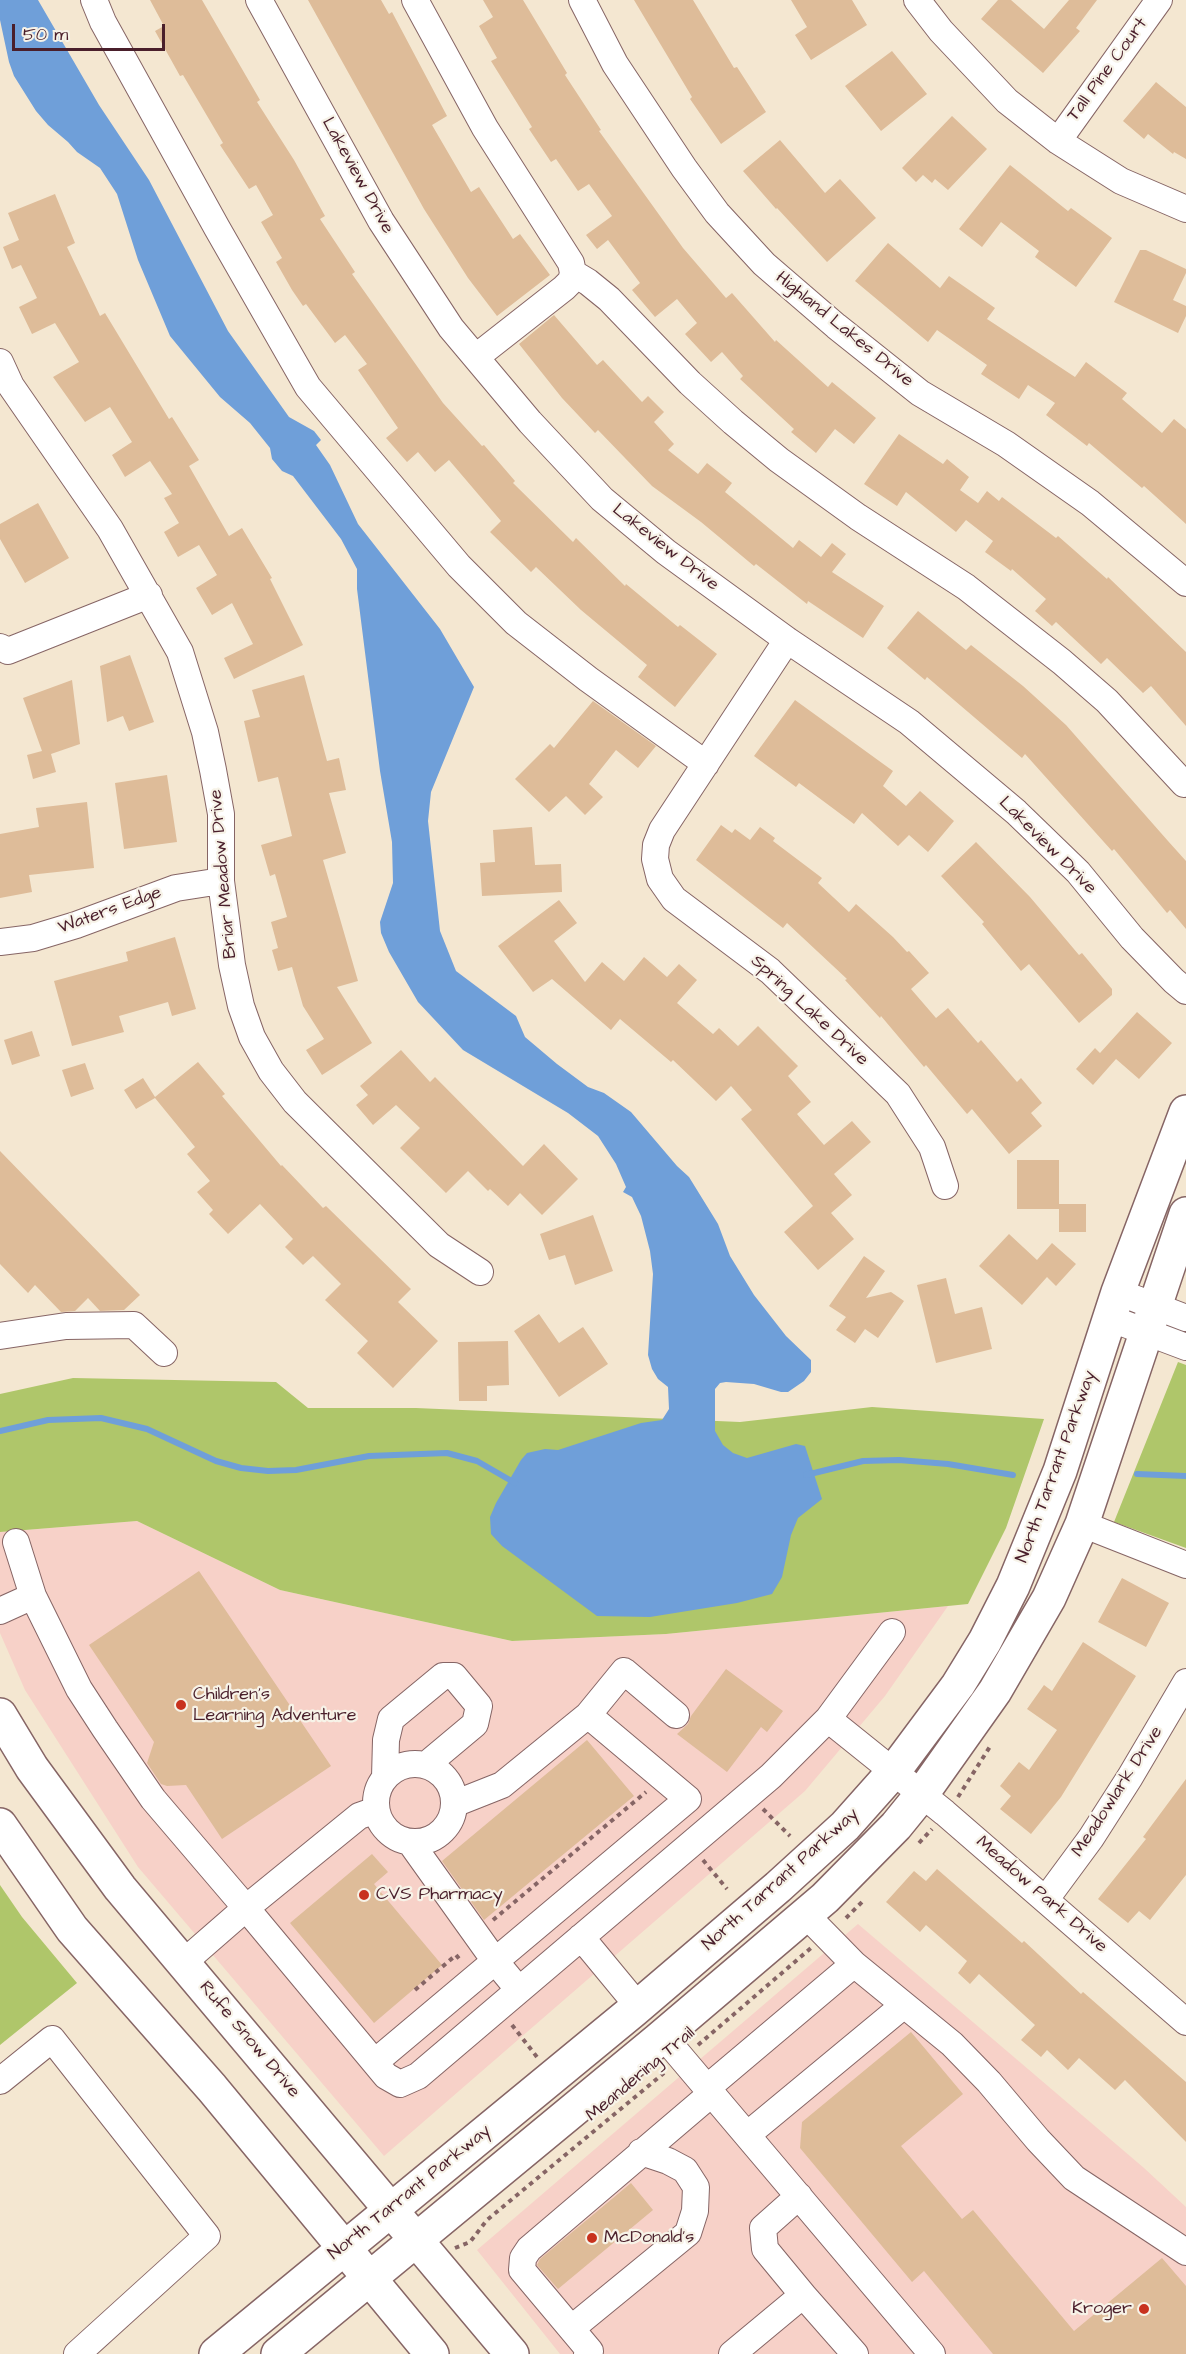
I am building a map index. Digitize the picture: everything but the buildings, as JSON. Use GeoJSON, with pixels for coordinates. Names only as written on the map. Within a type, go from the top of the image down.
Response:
{"type":"FeatureCollection","features":[{"type":"Feature","properties":{"kind":"main road","name":"North Tarrant Parkway"},"geometry":{"type":"LineString","coordinates":[[216,2354],[638,2006],[778,1887],[845,1826],[894,1771],[958,1685],[985,1641],[1013,1586],[1060,1471],[1114,1305],[1186,1112]]}},
{"type":"Feature","properties":{"kind":"main road"},"geometry":{"type":"LineString","coordinates":[[278,2354],[369,2278],[673,2047],[816,1925],[859,1865],[922,1794],[995,1691],[1049,1598],[1082,1524],[1186,1214]]}},
{"type":"Feature","properties":{"kind":"main road","name":"Rufe Snow Drive"},"geometry":{"type":"LineString","coordinates":[[0,1715],[32,1768],[120,1888],[512,2354]]}},
{"type":"Feature","properties":{"kind":"main road"},"geometry":{"type":"LineString","coordinates":[[0,1825],[72,1929],[212,2088],[432,2354]]}},
{"type":"Feature","properties":{"kind":"main road"},"geometry":{"type":"LineString","coordinates":[[638,2006],[673,2047]]}},
{"type":"Feature","properties":{"kind":"street"},"geometry":{"type":"LineString","coordinates":[[94,0],[103,22],[308,387],[459,566],[516,623],[588,679],[706,764]]}},
{"type":"Feature","properties":{"kind":"street","name":"Lakeview Drive"},"geometry":{"type":"LineString","coordinates":[[260,0],[381,221],[451,328],[530,422],[602,499],[666,552],[787,640],[909,722],[1016,812],[1078,872],[1132,938],[1186,991]]}},
{"type":"Feature","properties":{"kind":"street"},"geometry":{"type":"LineString","coordinates":[[416,0],[485,128],[565,252],[573,273],[571,281],[564,288],[476,357]]}},
{"type":"Feature","properties":{"kind":"street","name":"Highland Lakes Drive"},"geometry":{"type":"LineString","coordinates":[[582,0],[615,64],[684,168],[717,213],[764,264],[836,326],[920,393],[1006,444],[1090,503],[1186,583]]}},
{"type":"Feature","properties":{"kind":"street"},"geometry":{"type":"LineString","coordinates":[[917,0],[941,31],[1007,101],[1058,141],[1121,181],[1186,209]]}},
{"type":"Feature","properties":{"kind":"street","name":"Tall Pine Court"},"geometry":{"type":"LineString","coordinates":[[1058,141],[1159,0]]}},
{"type":"Feature","properties":{"kind":"street"},"geometry":{"type":"LineString","coordinates":[[573,273],[609,299],[690,383],[779,460],[858,517],[966,587],[1062,662],[1107,701],[1185,784]]}},
{"type":"Feature","properties":{"kind":"street","name":"Briar Meadow Drive"},"geometry":{"type":"LineString","coordinates":[[0,362],[11,386],[110,529],[180,652],[206,732],[221,814],[221,880],[232,965],[241,1006],[252,1037],[271,1071],[295,1102],[438,1245],[480,1272]]}},
{"type":"Feature","properties":{"kind":"street"},"geometry":{"type":"LineString","coordinates":[[0,647],[8,651],[149,595]]}},
{"type":"Feature","properties":{"kind":"street","name":"Spring Lake Drive"},"geometry":{"type":"LineString","coordinates":[[787,640],[662,830],[656,845],[655,859],[660,879],[674,899],[770,971],[897,1094],[932,1147],[945,1186]]}},
{"type":"Feature","properties":{"kind":"street","name":"Waters Edge"},"geometry":{"type":"LineString","coordinates":[[0,942],[33,938],[176,888],[221,880]]}},
{"type":"Feature","properties":{"kind":"street"},"geometry":{"type":"LineString","coordinates":[[1114,1305],[1150,1319],[1186,1347]]}},
{"type":"Feature","properties":{"kind":"street"},"geometry":{"type":"LineString","coordinates":[[1150,1319],[1186,1318]]}},
{"type":"Feature","properties":{"kind":"street"},"geometry":{"type":"LineString","coordinates":[[0,1336],[66,1326],[134,1325],[164,1353]]}},
{"type":"Feature","properties":{"kind":"street"},"geometry":{"type":"LineString","coordinates":[[1082,1524],[1186,1565]]}},
{"type":"Feature","properties":{"kind":"street"},"geometry":{"type":"LineString","coordinates":[[16,1542],[33,1596],[79,1689],[153,1799],[386,2076],[400,2085],[418,2076],[771,1776],[828,1719],[891,1632]]}},
{"type":"Feature","properties":{"kind":"street"},"geometry":{"type":"LineString","coordinates":[[0,1611],[33,1596]]}},
{"type":"Feature","properties":{"kind":"street"},"geometry":{"type":"LineString","coordinates":[[454,1804],[502,1785],[588,1715],[624,1671],[676,1715]]}},
{"type":"Feature","properties":{"kind":"street"},"geometry":{"type":"LineString","coordinates":[[385,1777],[386,1740],[392,1719],[443,1676],[454,1676],[479,1706],[475,1724],[426,1765]]}},
{"type":"Feature","properties":{"kind":"street","name":"Meadowlark Drive"},"geometry":{"type":"LineString","coordinates":[[1046,1899],[1091,1838],[1186,1682]]}},
{"type":"Feature","properties":{"kind":"street"},"geometry":{"type":"LineString","coordinates":[[588,1715],[688,1799],[712,1826]]}},
{"type":"Feature","properties":{"kind":"street","name":"Meadow Park Drive"},"geometry":{"type":"LineString","coordinates":[[828,1719],[922,1794],[1186,2022]]}},
{"type":"Feature","properties":{"kind":"street"},"geometry":{"type":"LineString","coordinates":[[410,1842],[432,1838],[440,1832],[448,1824],[454,1804],[451,1787],[441,1773],[426,1765],[411,1763],[397,1768],[385,1777],[376,1792],[375,1810],[388,1832],[410,1842],[495,1961],[519,1990]]}},
{"type":"Feature","properties":{"kind":"street"},"geometry":{"type":"LineString","coordinates":[[375,2062],[688,1799]]}},
{"type":"Feature","properties":{"kind":"street"},"geometry":{"type":"LineString","coordinates":[[184,1962],[359,1816],[375,1810]]}},
{"type":"Feature","properties":{"kind":"street"},"geometry":{"type":"LineString","coordinates":[[816,1925],[854,1964],[952,2044],[1074,2178],[1186,2252]]}},
{"type":"Feature","properties":{"kind":"street"},"geometry":{"type":"LineString","coordinates":[[582,1937],[638,2006]]}},
{"type":"Feature","properties":{"kind":"street"},"geometry":{"type":"LineString","coordinates":[[590,2353],[572,2328],[522,2270],[523,2258],[529,2249],[854,1964]]}},
{"type":"Feature","properties":{"kind":"street"},"geometry":{"type":"LineString","coordinates":[[747,2135],[904,2005]]}},
{"type":"Feature","properties":{"kind":"street"},"geometry":{"type":"LineString","coordinates":[[0,2081],[52,2039],[207,2236],[77,2354]]}},
{"type":"Feature","properties":{"kind":"street"},"geometry":{"type":"LineString","coordinates":[[673,2047],[932,2354]]}},
{"type":"Feature","properties":{"kind":"street"},"geometry":{"type":"LineString","coordinates":[[572,2328],[688,2233],[695,2211],[696,2187],[685,2170],[668,2161],[641,2152]]}},
{"type":"Feature","properties":{"kind":"street"},"geometry":{"type":"LineString","coordinates":[[799,2196],[763,2228],[765,2249],[855,2354]]}},
{"type":"Feature","properties":{"kind":"street"},"geometry":{"type":"LineString","coordinates":[[732,2354],[803,2295]]}},
{"type":"Feature","properties":{"kind":"path","name":"Meandering Trail"},"geometry":{"type":"LineString","coordinates":[[448,2251],[470,2242],[487,2220],[673,2047],[816,1925],[850,1914]]}},
{"type":"Feature","properties":{"kind":"shaded area"},"geometry":{"type":"Polygon","coordinates":[[[137,1521],[280,1590],[512,1641],[666,1634],[948,1606],[885,1696],[805,1791],[384,2156],[138,1867],[25,1690],[0,1633],[0,1532],[137,1521]]]}},
{"type":"Feature","properties":{"kind":"shaded area"},"geometry":{"type":"Polygon","coordinates":[[[858,1924],[1144,2168],[1186,2207],[1186,2354],[560,2354],[477,2250],[858,1924]]]}},
{"type":"Feature","properties":{"kind":"green space"},"geometry":{"type":"Polygon","coordinates":[[[1178,1362],[1186,1365],[1186,1548],[1114,1522],[1178,1362]]]}},
{"type":"Feature","properties":{"kind":"green space"},"geometry":{"type":"Polygon","coordinates":[[[73,1378],[276,1382],[308,1408],[416,1408],[740,1422],[872,1407],[1044,1419],[1006,1528],[968,1604],[666,1634],[512,1641],[280,1590],[137,1521],[0,1532],[0,1394],[73,1378]]]}},
{"type":"Feature","properties":{"kind":"green space"},"geometry":{"type":"Polygon","coordinates":[[[0,1885],[22,1917],[77,1983],[0,2045],[0,1885]]]}},
{"type":"Feature","properties":{"kind":"water"},"geometry":{"type":"Polygon","coordinates":[[[0,0],[38,0],[99,105],[149,180],[228,331],[289,417],[314,431],[321,440],[316,445],[330,465],[358,524],[440,629],[474,687],[431,792],[428,821],[440,931],[456,971],[516,1016],[525,1037],[557,1064],[588,1087],[604,1093],[631,1112],[689,1177],[718,1224],[730,1256],[754,1295],[786,1336],[811,1360],[811,1372],[804,1381],[788,1392],[754,1384],[726,1382],[720,1383],[715,1389],[715,1431],[723,1445],[733,1453],[747,1458],[796,1444],[805,1446],[822,1499],[798,1518],[791,1535],[782,1577],[772,1594],[737,1603],[650,1617],[597,1616],[502,1546],[491,1534],[490,1517],[496,1503],[527,1453],[545,1449],[558,1450],[641,1423],[662,1420],[669,1409],[668,1387],[658,1379],[648,1355],[653,1274],[641,1216],[632,1197],[623,1192],[626,1187],[616,1164],[598,1136],[568,1113],[463,1050],[418,1002],[389,952],[381,933],[380,922],[393,883],[392,842],[380,771],[357,589],[357,569],[341,539],[293,476],[282,471],[272,459],[270,448],[250,423],[220,397],[170,336],[138,260],[117,194],[100,168],[77,152],[48,125],[36,111],[14,76],[0,20],[0,0]]]}},
{"type":"Feature","properties":{"kind":"waterway"},"geometry":{"type":"LineString","coordinates":[[0,1431],[48,1420],[101,1418],[147,1429],[216,1461],[241,1468],[268,1471],[296,1470],[369,1456],[447,1453],[477,1461],[515,1483]]}},
{"type":"Feature","properties":{"kind":"waterway"},"geometry":{"type":"LineString","coordinates":[[806,1475],[863,1461],[899,1460],[948,1464],[1013,1475]]}},
{"type":"Feature","properties":{"kind":"waterway"},"geometry":{"type":"LineString","coordinates":[[1137,1474],[1186,1476]]}},
{"type":"Feature","properties":{"kind":"place","name":"Children's Learning Adventure"},"geometry":{"type":"Point","coordinates":[181,1705]}},
{"type":"Feature","properties":{"kind":"place","name":"CVS Pharmacy"},"geometry":{"type":"Point","coordinates":[364,1895]}},
{"type":"Feature","properties":{"kind":"place","name":"McDonald's"},"geometry":{"type":"Point","coordinates":[592,2238]}},
{"type":"Feature","properties":{"kind":"place","name":"Kroger"},"geometry":{"type":"Point","coordinates":[1144,2309]}}]}
